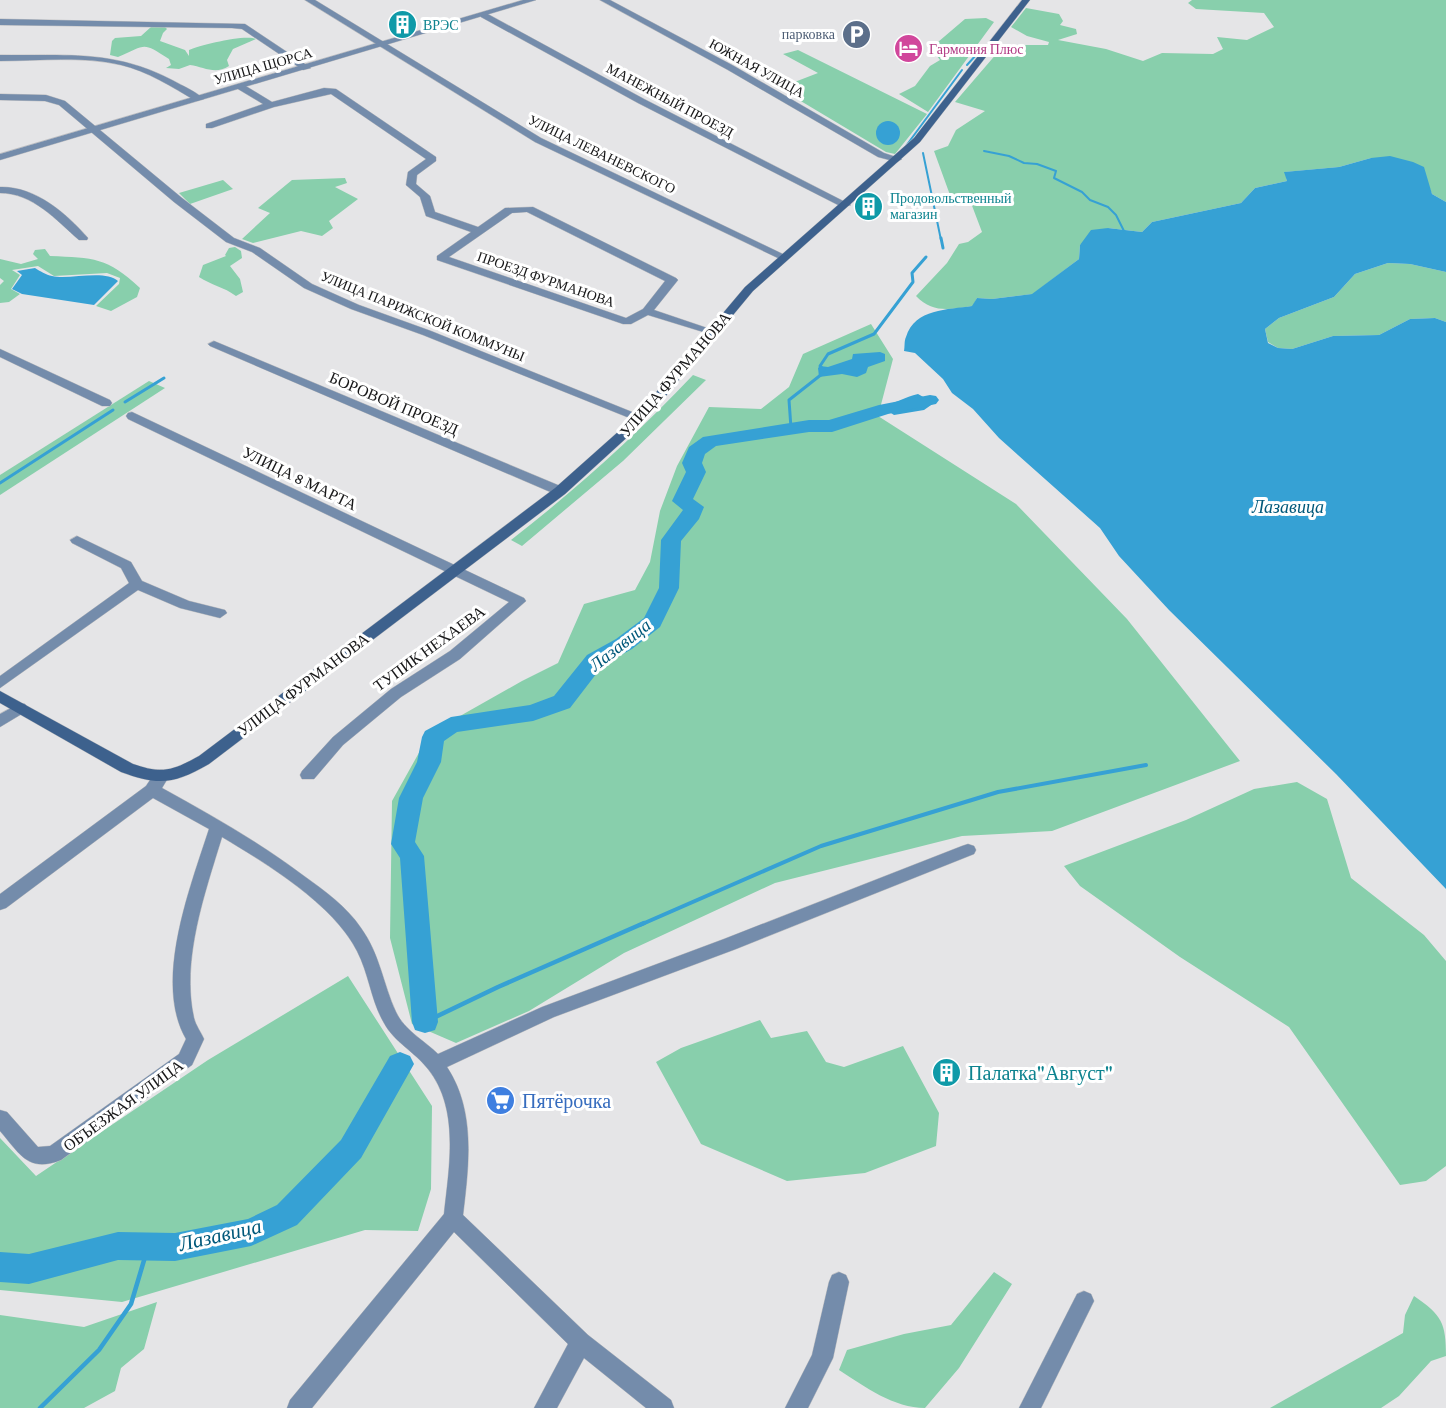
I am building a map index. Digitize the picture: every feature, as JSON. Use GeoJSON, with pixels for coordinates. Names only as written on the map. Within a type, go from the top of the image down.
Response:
{"type":"FeatureCollection","features":[{"type":"Feature","properties":{"kind":"main road","name":"УЛИЦА ФУРМАНОВА"},"geometry":{"type":"LineString","coordinates":[[156,784],[204,760],[560,491],[641,418],[749,289],[917,140],[1026,0]]}},
{"type":"Feature","properties":{"kind":"main road"},"geometry":{"type":"LineString","coordinates":[[0,696],[156,784]]}},
{"type":"Feature","properties":{"kind":"street","name":"УЛИЦА ЛЕВАНЕВСКОГО"},"geometry":{"type":"LineString","coordinates":[[309,0],[538,140],[784,257]]}},
{"type":"Feature","properties":{"kind":"street","name":"УЛИЦА ЩОРСА"},"geometry":{"type":"LineString","coordinates":[[0,157],[532,0]]}},
{"type":"Feature","properties":{"kind":"street","name":"ЮЖНАЯ УЛИЦА"},"geometry":{"type":"LineString","coordinates":[[604,0],[731,68],[882,155],[897,159]]}},
{"type":"Feature","properties":{"kind":"street","name":"МАНЕЖНЫЙ ПРОЕЗД"},"geometry":{"type":"LineString","coordinates":[[484,15],[641,101],[846,205]]}},
{"type":"Feature","properties":{"kind":"street"},"geometry":{"type":"LineString","coordinates":[[0,22],[232,25],[245,27],[306,68]]}},
{"type":"Feature","properties":{"kind":"street"},"geometry":{"type":"LineString","coordinates":[[0,58],[106,59],[124,63],[163,78],[199,99]]}},
{"type":"Feature","properties":{"kind":"street"},"geometry":{"type":"LineString","coordinates":[[241,87],[272,105]]}},
{"type":"Feature","properties":{"kind":"street"},"geometry":{"type":"LineString","coordinates":[[209,126],[272,105],[324,91],[333,91],[432,159],[412,174],[411,185],[425,196],[430,214],[479,231]]}},
{"type":"Feature","properties":{"kind":"street","name":"УЛИЦА ПАРИЖСКОЙ КОММУНЫ"},"geometry":{"type":"LineString","coordinates":[[0,97],[46,98],[62,103],[92,130],[230,240],[256,249],[308,286],[355,307],[427,333],[641,418]]}},
{"type":"Feature","properties":{"kind":"street"},"geometry":{"type":"LineString","coordinates":[[0,190],[13,188],[26,192],[83,238]]}},
{"type":"Feature","properties":{"kind":"street","name":"ПРОЕЗД ФУРМАНОВА"},"geometry":{"type":"LineString","coordinates":[[529,209],[672,280],[647,311],[627,322],[441,258],[509,210],[529,209]]}},
{"type":"Feature","properties":{"kind":"street"},"geometry":{"type":"LineString","coordinates":[[647,311],[713,332]]}},
{"type":"Feature","properties":{"kind":"street","name":"БОРОВОЙ ПРОЕЗД"},"geometry":{"type":"LineString","coordinates":[[214,344],[560,491]]}},
{"type":"Feature","properties":{"kind":"street"},"geometry":{"type":"LineString","coordinates":[[0,353],[106,403]]}},
{"type":"Feature","properties":{"kind":"street","name":"УЛИЦА 8 МАРТА"},"geometry":{"type":"LineString","coordinates":[[132,416],[454,570]]}},
{"type":"Feature","properties":{"kind":"street"},"geometry":{"type":"LineString","coordinates":[[77,540],[126,565],[137,584],[185,606],[220,613]]}},
{"type":"Feature","properties":{"kind":"street","name":"ТУПИК НЕХАЕВА"},"geometry":{"type":"LineString","coordinates":[[308,775],[346,734],[396,693],[455,655],[519,602],[454,570]]}},
{"type":"Feature","properties":{"kind":"street"},"geometry":{"type":"LineString","coordinates":[[0,683],[137,584]]}},
{"type":"Feature","properties":{"kind":"street"},"geometry":{"type":"LineString","coordinates":[[0,722],[20,708]]}},
{"type":"Feature","properties":{"kind":"street"},"geometry":{"type":"LineString","coordinates":[[156,784],[276,863],[323,899],[356,933],[373,966],[390,1019],[435,1064],[454,1101],[459,1139],[458,1180],[453,1218],[298,1408]]}},
{"type":"Feature","properties":{"kind":"street","name":"УЛИЦА ФУРМАНОВА"},"geometry":{"type":"LineString","coordinates":[[0,903],[156,784]]}},
{"type":"Feature","properties":{"kind":"street","name":"ОБЪЕЗЖАЯ УЛИЦА"},"geometry":{"type":"LineString","coordinates":[[0,1118],[34,1156],[54,1154],[186,1059],[195,1040],[184,1012],[182,993],[185,962],[195,903],[218,825]]}},
{"type":"Feature","properties":{"kind":"street"},"geometry":{"type":"LineString","coordinates":[[435,1064],[548,1012],[730,944],[968,850]]}},
{"type":"Feature","properties":{"kind":"street"},"geometry":{"type":"LineString","coordinates":[[453,1218],[581,1342],[663,1408]]}},
{"type":"Feature","properties":{"kind":"street"},"geometry":{"type":"LineString","coordinates":[[796,1408],[822,1358],[839,1282]]}},
{"type":"Feature","properties":{"kind":"street"},"geometry":{"type":"LineString","coordinates":[[1030,1408],[1084,1301]]}},
{"type":"Feature","properties":{"kind":"street"},"geometry":{"type":"LineString","coordinates":[[545,1408],[581,1342]]}},
{"type":"Feature","properties":{"kind":"green space"},"geometry":{"type":"Polygon","coordinates":[[[1192,0],[1446,0],[1446,202],[1432,194],[1425,177],[1371,158],[1339,167],[1285,172],[1287,181],[1255,188],[1241,203],[1152,222],[1142,232],[1108,228],[1080,245],[1079,259],[1033,294],[992,299],[977,298],[973,306],[950,309],[936,308],[922,302],[916,296],[947,263],[959,244],[968,242],[982,232],[971,203],[982,198],[980,195],[950,195],[934,151],[948,146],[956,130],[985,111],[955,102],[1004,45],[1048,45],[1049,42],[1027,36],[1011,27],[1026,8],[1059,14],[1063,21],[1060,25],[1076,29],[1077,34],[1058,40],[1106,49],[1143,61],[1162,53],[1213,54],[1223,49],[1217,37],[1247,40],[1274,27],[1264,13],[1196,9],[1188,3],[1192,0]]]}},
{"type":"Feature","properties":{"kind":"green space"},"geometry":{"type":"Polygon","coordinates":[[[986,18],[994,22],[928,112],[899,94],[915,86],[930,66],[940,60],[931,48],[965,19],[986,18]]]}},
{"type":"Feature","properties":{"kind":"green space"},"geometry":{"type":"Polygon","coordinates":[[[163,25],[167,29],[160,41],[185,50],[189,56],[189,50],[213,43],[243,38],[256,39],[233,49],[227,60],[229,66],[219,70],[190,65],[179,69],[166,68],[171,65],[169,59],[148,47],[139,48],[118,57],[110,55],[112,41],[115,38],[141,36],[151,27],[163,25]]]}},
{"type":"Feature","properties":{"kind":"green space"},"geometry":{"type":"Polygon","coordinates":[[[798,50],[927,114],[895,154],[886,152],[779,88],[818,73],[783,54],[798,50]]]}},
{"type":"Feature","properties":{"kind":"green space"},"geometry":{"type":"Polygon","coordinates":[[[345,178],[347,183],[335,187],[358,199],[329,221],[333,228],[322,236],[301,231],[253,243],[242,239],[270,213],[258,208],[292,180],[345,178]]]}},
{"type":"Feature","properties":{"kind":"green space"},"geometry":{"type":"Polygon","coordinates":[[[223,180],[233,189],[190,204],[179,193],[223,180]]]}},
{"type":"Feature","properties":{"kind":"green space"},"geometry":{"type":"Polygon","coordinates":[[[235,247],[241,251],[242,258],[230,266],[240,279],[243,292],[236,296],[199,277],[203,265],[226,256],[229,248],[235,247]]]}},
{"type":"Feature","properties":{"kind":"green space"},"geometry":{"type":"Polygon","coordinates":[[[45,249],[50,256],[78,257],[109,265],[140,288],[137,297],[111,311],[96,306],[119,284],[120,278],[107,273],[54,276],[38,266],[12,270],[20,275],[11,289],[20,294],[9,302],[0,303],[0,285],[4,281],[0,278],[0,259],[21,264],[38,259],[33,254],[35,250],[45,249]]]}},
{"type":"Feature","properties":{"kind":"green space"},"geometry":{"type":"Polygon","coordinates":[[[1388,263],[1410,264],[1446,272],[1446,322],[1435,318],[1410,319],[1379,335],[1333,336],[1292,349],[1278,348],[1268,342],[1265,329],[1279,318],[1334,297],[1355,274],[1388,263]]]}},
{"type":"Feature","properties":{"kind":"green space"},"geometry":{"type":"Polygon","coordinates":[[[871,324],[893,359],[878,416],[1016,504],[1127,619],[1240,761],[1052,831],[962,836],[775,883],[624,953],[529,1011],[456,1043],[412,1024],[390,938],[392,801],[430,733],[558,663],[584,604],[635,590],[650,562],[660,511],[677,466],[709,407],[761,409],[789,387],[803,354],[871,324]]]}},
{"type":"Feature","properties":{"kind":"green space"},"geometry":{"type":"Polygon","coordinates":[[[693,375],[706,380],[623,461],[522,546],[511,540],[605,461],[693,375]]]}},
{"type":"Feature","properties":{"kind":"green space"},"geometry":{"type":"Polygon","coordinates":[[[149,381],[165,388],[0,495],[0,475],[149,381]]]}},
{"type":"Feature","properties":{"kind":"green space"},"geometry":{"type":"Polygon","coordinates":[[[1297,782],[1327,799],[1351,878],[1424,935],[1446,961],[1446,1166],[1426,1181],[1400,1185],[1289,1027],[1180,957],[1080,886],[1064,866],[1186,820],[1254,789],[1297,782]]]}},
{"type":"Feature","properties":{"kind":"green space"},"geometry":{"type":"Polygon","coordinates":[[[348,976],[432,1106],[431,1189],[418,1231],[365,1230],[122,1302],[0,1290],[0,1138],[36,1176],[208,1060],[348,976]]]}},
{"type":"Feature","properties":{"kind":"green space"},"geometry":{"type":"Polygon","coordinates":[[[760,1020],[771,1038],[807,1031],[826,1062],[844,1067],[903,1046],[939,1113],[936,1146],[865,1173],[787,1181],[701,1144],[656,1062],[681,1048],[760,1020]]]}},
{"type":"Feature","properties":{"kind":"green space"},"geometry":{"type":"Polygon","coordinates":[[[994,1272],[1012,1284],[959,1368],[925,1408],[891,1400],[839,1370],[847,1350],[904,1334],[951,1325],[994,1272]]]}},
{"type":"Feature","properties":{"kind":"green space"},"geometry":{"type":"Polygon","coordinates":[[[1414,1296],[1431,1309],[1440,1321],[1445,1335],[1446,1356],[1431,1361],[1399,1396],[1381,1408],[1270,1408],[1403,1333],[1405,1315],[1414,1296]]]}},
{"type":"Feature","properties":{"kind":"green space"},"geometry":{"type":"Polygon","coordinates":[[[157,1302],[144,1349],[121,1368],[115,1391],[84,1408],[0,1408],[0,1315],[84,1327],[157,1302]]]}},
{"type":"Feature","properties":{"kind":"water"},"geometry":{"type":"Polygon","coordinates":[[[888,121],[897,124],[900,133],[897,142],[888,145],[879,142],[876,133],[879,124],[888,121]]]}},
{"type":"Feature","properties":{"kind":"water","name":"Лазавица"},"geometry":{"type":"Polygon","coordinates":[[[1390,156],[1424,167],[1432,194],[1446,202],[1446,272],[1410,264],[1388,263],[1355,274],[1334,297],[1279,318],[1265,329],[1268,343],[1278,348],[1292,349],[1333,336],[1379,335],[1410,319],[1435,318],[1446,322],[1446,889],[1336,774],[1169,610],[1119,556],[1100,528],[999,438],[973,409],[952,393],[943,379],[915,353],[904,351],[905,339],[910,328],[917,320],[933,312],[972,306],[977,298],[992,299],[1032,294],[1079,259],[1080,245],[1091,230],[1108,228],[1142,232],[1152,222],[1241,203],[1255,188],[1287,181],[1284,172],[1339,167],[1371,158],[1390,156]]]}},
{"type":"Feature","properties":{"kind":"water"},"geometry":{"type":"Polygon","coordinates":[[[35,268],[52,276],[96,275],[118,281],[94,305],[22,294],[12,289],[22,275],[17,271],[35,268]]]}},
{"type":"Feature","properties":{"kind":"water"},"geometry":{"type":"Polygon","coordinates":[[[880,352],[885,354],[885,361],[868,367],[866,373],[857,377],[842,374],[819,377],[818,368],[820,366],[828,367],[852,359],[853,354],[880,352]]]}},
{"type":"Feature","properties":{"kind":"water"},"geometry":{"type":"Polygon","coordinates":[[[918,394],[934,403],[924,410],[894,415],[882,407],[909,397],[918,394]]]}},
{"type":"Feature","properties":{"kind":"waterway"},"geometry":{"type":"LineString","coordinates":[[967,65],[977,54]]}},
{"type":"Feature","properties":{"kind":"waterway"},"geometry":{"type":"LineString","coordinates":[[906,146],[962,70]]}},
{"type":"Feature","properties":{"kind":"waterway"},"geometry":{"type":"LineString","coordinates":[[984,151],[1009,156],[1024,163],[1037,164],[1056,171],[1054,178],[1082,192],[1090,200],[1108,207],[1116,215],[1125,233]]}},
{"type":"Feature","properties":{"kind":"waterway"},"geometry":{"type":"LineString","coordinates":[[923,153],[941,240]]}},
{"type":"Feature","properties":{"kind":"waterway"},"geometry":{"type":"LineString","coordinates":[[941,238],[943,248]]}},
{"type":"Feature","properties":{"kind":"waterway"},"geometry":{"type":"LineString","coordinates":[[824,370],[820,366],[828,354],[874,334],[913,282],[912,273],[926,257]]}},
{"type":"Feature","properties":{"kind":"waterway"},"geometry":{"type":"LineString","coordinates":[[791,428],[789,400],[822,374]]}},
{"type":"Feature","properties":{"kind":"waterway"},"geometry":{"type":"LineString","coordinates":[[125,402],[164,378]]}},
{"type":"Feature","properties":{"kind":"waterway","name":"Лазавица"},"geometry":{"type":"LineString","coordinates":[[425,1022],[412,856],[403,844],[411,798],[429,762],[433,737],[451,725],[533,713],[562,702],[595,660],[624,644],[652,622],[669,588],[671,540],[692,515],[694,507],[682,501],[696,472],[692,463],[696,451],[710,441],[809,426],[832,426],[885,409],[930,400]]}},
{"type":"Feature","properties":{"kind":"waterway"},"geometry":{"type":"LineString","coordinates":[[0,483],[113,410]]}},
{"type":"Feature","properties":{"kind":"waterway"},"geometry":{"type":"LineString","coordinates":[[640,925],[821,846],[998,792],[1146,765]]}},
{"type":"Feature","properties":{"kind":"waterway"},"geometry":{"type":"LineString","coordinates":[[425,1022],[498,987],[644,923]]}},
{"type":"Feature","properties":{"kind":"waterway","name":"Лазавица"},"geometry":{"type":"LineString","coordinates":[[0,1267],[29,1269],[118,1246],[175,1247],[251,1232],[287,1215],[351,1149],[400,1064]]}},
{"type":"Feature","properties":{"kind":"waterway"},"geometry":{"type":"LineString","coordinates":[[40,1408],[99,1350],[131,1304],[148,1247]]}},
{"type":"Feature","properties":{"kind":"place","name":"ВРЭС"},"geometry":{"type":"Point","coordinates":[402,25]}},
{"type":"Feature","properties":{"kind":"place","name":"парковка"},"geometry":{"type":"Point","coordinates":[856,34]}},
{"type":"Feature","properties":{"kind":"place","name":"Гармония Плюс"},"geometry":{"type":"Point","coordinates":[908,49]}},
{"type":"Feature","properties":{"kind":"place","name":"Продовольственный магазин"},"geometry":{"type":"Point","coordinates":[869,206]}},
{"type":"Feature","properties":{"kind":"place","name":"Палатка\"Август\""},"geometry":{"type":"Point","coordinates":[947,1073]}},
{"type":"Feature","properties":{"kind":"place","name":"Пятёрочка"},"geometry":{"type":"Point","coordinates":[501,1101]}}]}
